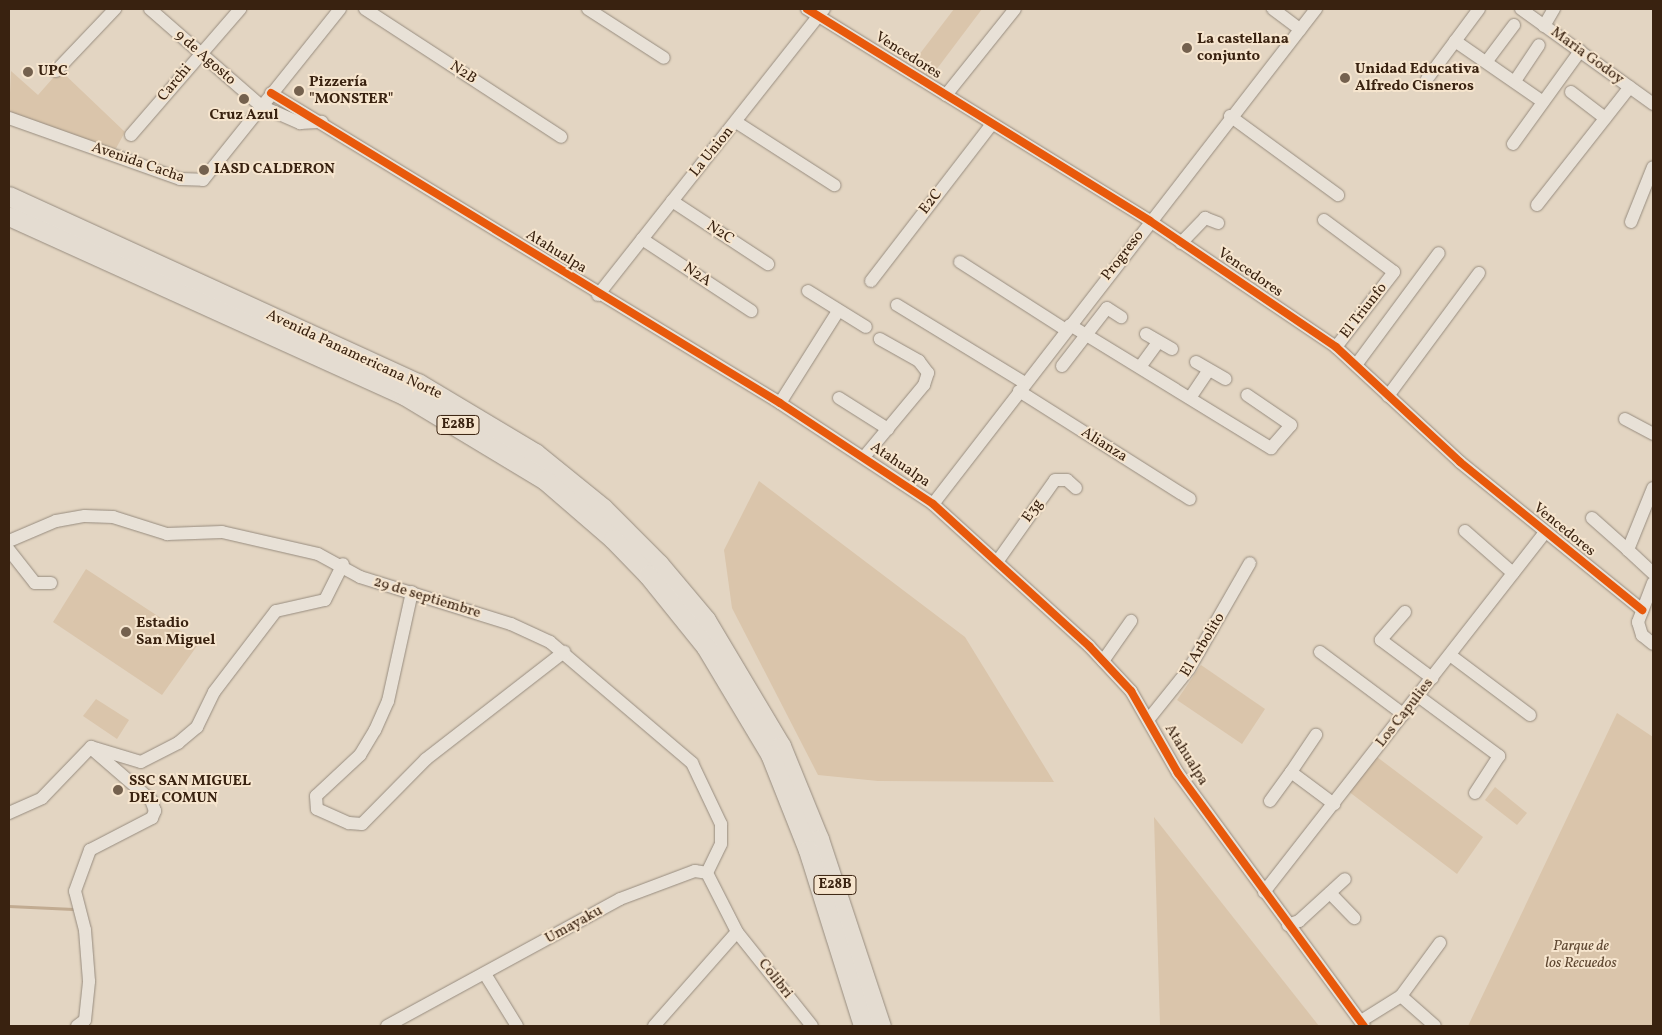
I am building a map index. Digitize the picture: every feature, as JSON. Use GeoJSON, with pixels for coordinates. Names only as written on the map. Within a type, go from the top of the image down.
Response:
{"type":"FeatureCollection","features":[{"type":"Feature","properties":{"kind":"highway","name":"Avenida Panamericana Norte"},"geometry":{"type":"LineString","coordinates":[[9,196],[418,383],[535,453],[602,508],[659,564],[706,620],[781,746],[819,839],[881,1026]]}},
{"type":"Feature","properties":{"kind":"highway","name":"Avenida Panamericana Norte"},"geometry":{"type":"LineString","coordinates":[[9,216],[404,395],[521,463],[613,539],[648,575],[706,647],[770,754],[808,850],[863,1026]]}},
{"type":"Feature","properties":{"kind":"street"},"geometry":{"type":"LineString","coordinates":[[56,71],[115,9]]}},
{"type":"Feature","properties":{"kind":"street","name":"9 de Agosto"},"geometry":{"type":"LineString","coordinates":[[150,9],[261,106]]}},
{"type":"Feature","properties":{"kind":"street","name":"Carchi"},"geometry":{"type":"LineString","coordinates":[[131,135],[240,9]]}},
{"type":"Feature","properties":{"kind":"street","name":"Avenida Cacha"},"geometry":{"type":"LineString","coordinates":[[9,118],[196,181],[206,178],[271,93],[340,9]]}},
{"type":"Feature","properties":{"kind":"street","name":"N2B"},"geometry":{"type":"LineString","coordinates":[[365,9],[560,137]]}},
{"type":"Feature","properties":{"kind":"street"},"geometry":{"type":"LineString","coordinates":[[588,9],[664,58]]}},
{"type":"Feature","properties":{"kind":"street","name":"Vencedores"},"geometry":{"type":"LineString","coordinates":[[806,9],[821,12],[946,95],[1150,222],[1336,347],[1388,396],[1640,616],[1642,635],[1653,644]]}},
{"type":"Feature","properties":{"kind":"street"},"geometry":{"type":"LineString","coordinates":[[946,95],[1015,9]]}},
{"type":"Feature","properties":{"kind":"street"},"geometry":{"type":"LineString","coordinates":[[1273,9],[1300,29]]}},
{"type":"Feature","properties":{"kind":"street","name":"Progreso"},"geometry":{"type":"LineString","coordinates":[[933,504],[1230,116],[1316,9]]}},
{"type":"Feature","properties":{"kind":"street"},"geometry":{"type":"LineString","coordinates":[[1428,78],[1479,9]]}},
{"type":"Feature","properties":{"kind":"street","name":"Maria Godoy"},"geometry":{"type":"LineString","coordinates":[[1521,9],[1653,104]]}},
{"type":"Feature","properties":{"kind":"street"},"geometry":{"type":"LineString","coordinates":[[1544,26],[1554,9]]}},
{"type":"Feature","properties":{"kind":"street","name":"La Union"},"geometry":{"type":"LineString","coordinates":[[598,295],[821,12]]}},
{"type":"Feature","properties":{"kind":"street"},"geometry":{"type":"LineString","coordinates":[[1487,61],[1514,24]]}},
{"type":"Feature","properties":{"kind":"street"},"geometry":{"type":"LineString","coordinates":[[1455,41],[1487,61],[1543,102]]}},
{"type":"Feature","properties":{"kind":"street"},"geometry":{"type":"LineString","coordinates":[[1515,81],[1539,45]]}},
{"type":"Feature","properties":{"kind":"street"},"geometry":{"type":"LineString","coordinates":[[1513,144],[1580,51]]}},
{"type":"Feature","properties":{"kind":"street"},"geometry":{"type":"LineString","coordinates":[[1537,205],[1630,87]]}},
{"type":"Feature","properties":{"kind":"street"},"geometry":{"type":"LineString","coordinates":[[1571,92],[1605,118]]}},
{"type":"Feature","properties":{"kind":"street","name":"Atahualpa"},"geometry":{"type":"LineString","coordinates":[[271,93],[322,122],[598,295],[780,403],[933,504],[1103,660],[1131,691],[1178,773],[1362,1024]]}},
{"type":"Feature","properties":{"kind":"street"},"geometry":{"type":"LineString","coordinates":[[261,106],[300,123],[322,122]]}},
{"type":"Feature","properties":{"kind":"street"},"geometry":{"type":"LineString","coordinates":[[1230,116],[1338,195]]}},
{"type":"Feature","properties":{"kind":"street"},"geometry":{"type":"LineString","coordinates":[[736,122],[834,185]]}},
{"type":"Feature","properties":{"kind":"street","name":"E2C"},"geometry":{"type":"LineString","coordinates":[[870,281],[992,124]]}},
{"type":"Feature","properties":{"kind":"street"},"geometry":{"type":"LineString","coordinates":[[1631,222],[1652,174]]}},
{"type":"Feature","properties":{"kind":"street","name":"N2C"},"geometry":{"type":"LineString","coordinates":[[672,201],[768,264]]}},
{"type":"Feature","properties":{"kind":"street"},"geometry":{"type":"LineString","coordinates":[[1181,243],[1206,218],[1218,223]]}},
{"type":"Feature","properties":{"kind":"street","name":"El Triunfo"},"geometry":{"type":"LineString","coordinates":[[1324,220],[1394,272],[1336,347]]}},
{"type":"Feature","properties":{"kind":"street","name":"N2A"},"geometry":{"type":"LineString","coordinates":[[642,239],[751,311]]}},
{"type":"Feature","properties":{"kind":"street"},"geometry":{"type":"LineString","coordinates":[[1356,366],[1439,253]]}},
{"type":"Feature","properties":{"kind":"street"},"geometry":{"type":"LineString","coordinates":[[960,262],[1068,327],[1087,335],[1271,448],[1291,425],[1247,395]]}},
{"type":"Feature","properties":{"kind":"street"},"geometry":{"type":"LineString","coordinates":[[1388,396],[1479,273]]}},
{"type":"Feature","properties":{"kind":"street"},"geometry":{"type":"LineString","coordinates":[[808,291],[837,313],[866,327]]}},
{"type":"Feature","properties":{"kind":"street","name":"Alianza"},"geometry":{"type":"LineString","coordinates":[[897,304],[1190,499]]}},
{"type":"Feature","properties":{"kind":"street"},"geometry":{"type":"LineString","coordinates":[[1062,366],[1107,308],[1121,317]]}},
{"type":"Feature","properties":{"kind":"street"},"geometry":{"type":"LineString","coordinates":[[780,403],[837,313]]}},
{"type":"Feature","properties":{"kind":"street"},"geometry":{"type":"LineString","coordinates":[[1146,334],[1172,349]]}},
{"type":"Feature","properties":{"kind":"street"},"geometry":{"type":"LineString","coordinates":[[864,457],[924,385],[928,373],[918,361],[880,339]]}},
{"type":"Feature","properties":{"kind":"street"},"geometry":{"type":"LineString","coordinates":[[1140,367],[1158,342]]}},
{"type":"Feature","properties":{"kind":"street"},"geometry":{"type":"LineString","coordinates":[[1196,362],[1225,380]]}},
{"type":"Feature","properties":{"kind":"street"},"geometry":{"type":"LineString","coordinates":[[1190,398],[1208,371]]}},
{"type":"Feature","properties":{"kind":"street"},"geometry":{"type":"LineString","coordinates":[[839,398],[888,429]]}},
{"type":"Feature","properties":{"kind":"street"},"geometry":{"type":"LineString","coordinates":[[1625,419],[1653,434]]}},
{"type":"Feature","properties":{"kind":"street","name":"E3g"},"geometry":{"type":"LineString","coordinates":[[997,562],[1055,480],[1067,480],[1076,488]]}},
{"type":"Feature","properties":{"kind":"street"},"geometry":{"type":"LineString","coordinates":[[1628,550],[1653,488]]}},
{"type":"Feature","properties":{"kind":"street","name":"29 de septiembre"},"geometry":{"type":"LineString","coordinates":[[9,541],[56,521],[113,517],[167,534],[241,536],[343,564],[360,577],[511,624],[564,652],[692,763],[721,824],[721,844],[707,873]]}},
{"type":"Feature","properties":{"kind":"street"},"geometry":{"type":"LineString","coordinates":[[1592,518],[1653,574]]}},
{"type":"Feature","properties":{"kind":"street"},"geometry":{"type":"LineString","coordinates":[[1465,531],[1513,573]]}},
{"type":"Feature","properties":{"kind":"street","name":"Los Capulies"},"geometry":{"type":"LineString","coordinates":[[1264,892],[1544,533]]}},
{"type":"Feature","properties":{"kind":"street"},"geometry":{"type":"LineString","coordinates":[[9,550],[35,583],[51,583]]}},
{"type":"Feature","properties":{"kind":"street","name":"El Arbolito"},"geometry":{"type":"LineString","coordinates":[[1148,720],[1189,669],[1250,563]]}},
{"type":"Feature","properties":{"kind":"street"},"geometry":{"type":"LineString","coordinates":[[91,748],[141,762],[178,743],[198,727],[214,692],[276,612],[285,606],[325,600],[343,564]]}},
{"type":"Feature","properties":{"kind":"street"},"geometry":{"type":"LineString","coordinates":[[1640,616],[1653,583]]}},
{"type":"Feature","properties":{"kind":"street"},"geometry":{"type":"LineString","coordinates":[[412,592],[388,701],[375,730],[360,755],[316,796],[317,810],[349,823],[362,824],[426,759],[564,652]]}},
{"type":"Feature","properties":{"kind":"street"},"geometry":{"type":"LineString","coordinates":[[1405,612],[1381,640],[1432,678]]}},
{"type":"Feature","properties":{"kind":"street"},"geometry":{"type":"LineString","coordinates":[[1103,660],[1131,621]]}},
{"type":"Feature","properties":{"kind":"street"},"geometry":{"type":"LineString","coordinates":[[1320,652],[1404,714]]}},
{"type":"Feature","properties":{"kind":"street"},"geometry":{"type":"LineString","coordinates":[[1450,655],[1530,715]]}},
{"type":"Feature","properties":{"kind":"street"},"geometry":{"type":"LineString","coordinates":[[1418,696],[1499,756],[1475,793]]}},
{"type":"Feature","properties":{"kind":"street"},"geometry":{"type":"LineString","coordinates":[[1270,801],[1316,735]]}},
{"type":"Feature","properties":{"kind":"street"},"geometry":{"type":"LineString","coordinates":[[9,813],[42,798],[91,748]]}},
{"type":"Feature","properties":{"kind":"street"},"geometry":{"type":"LineString","coordinates":[[76,1026],[85,1020],[88,981],[86,930],[75,891],[90,850],[152,818],[154,811],[151,800],[91,748]]}},
{"type":"Feature","properties":{"kind":"street"},"geometry":{"type":"LineString","coordinates":[[1291,772],[1334,804]]}},
{"type":"Feature","properties":{"kind":"street","name":"Umayaku"},"geometry":{"type":"LineString","coordinates":[[387,1026],[620,899],[695,871],[707,873]]}},
{"type":"Feature","properties":{"kind":"street"},"geometry":{"type":"LineString","coordinates":[[654,1026],[737,932],[707,873]]}},
{"type":"Feature","properties":{"kind":"street"},"geometry":{"type":"LineString","coordinates":[[1288,925],[1300,920],[1345,879]]}},
{"type":"Feature","properties":{"kind":"street"},"geometry":{"type":"LineString","coordinates":[[1330,893],[1354,918]]}},
{"type":"Feature","properties":{"kind":"street","name":"Colibri"},"geometry":{"type":"LineString","coordinates":[[737,932],[812,1026]]}},
{"type":"Feature","properties":{"kind":"street"},"geometry":{"type":"LineString","coordinates":[[1362,1024],[1401,996],[1440,943]]}},
{"type":"Feature","properties":{"kind":"street"},"geometry":{"type":"LineString","coordinates":[[485,974],[517,1026]]}},
{"type":"Feature","properties":{"kind":"street"},"geometry":{"type":"LineString","coordinates":[[1401,996],[1435,1026]]}},
{"type":"Feature","properties":{"kind":"green space"},"geometry":{"type":"Polygon","coordinates":[[[954,9],[982,9],[930,78],[912,64],[954,9]]]}},
{"type":"Feature","properties":{"kind":"green space"},"geometry":{"type":"Polygon","coordinates":[[[60,70],[125,132],[114,152],[9,116],[11,71],[38,95],[60,70]]]}},
{"type":"Feature","properties":{"kind":"green space"},"geometry":{"type":"Polygon","coordinates":[[[759,481],[965,637],[1054,782],[878,781],[818,775],[732,608],[724,550],[759,481]]]}},
{"type":"Feature","properties":{"kind":"green space","name":"Estadio San Miguel"},"geometry":{"type":"Polygon","coordinates":[[[86,569],[199,643],[162,695],[53,622],[86,569]]]}},
{"type":"Feature","properties":{"kind":"green space"},"geometry":{"type":"Polygon","coordinates":[[[1201,665],[1265,709],[1242,744],[1177,700],[1201,665]]]}},
{"type":"Feature","properties":{"kind":"green space"},"geometry":{"type":"Polygon","coordinates":[[[96,699],[129,720],[117,739],[83,716],[96,699]]]}},
{"type":"Feature","properties":{"kind":"green space","name":"Parque de los Recuedos"},"geometry":{"type":"Polygon","coordinates":[[[1617,713],[1653,737],[1653,1026],[1468,1026],[1617,713]]]}},
{"type":"Feature","properties":{"kind":"green space"},"geometry":{"type":"Polygon","coordinates":[[[1377,757],[1483,837],[1457,874],[1348,791],[1377,757]]]}},
{"type":"Feature","properties":{"kind":"green space"},"geometry":{"type":"Polygon","coordinates":[[[1495,787],[1527,813],[1517,825],[1485,800],[1495,787]]]}},
{"type":"Feature","properties":{"kind":"green space"},"geometry":{"type":"Polygon","coordinates":[[[1154,817],[1319,1026],[1160,1026],[1154,817]]]}},
{"type":"Feature","properties":{"kind":"waterway"},"geometry":{"type":"LineString","coordinates":[[9,906],[73,909]]}},
{"type":"Feature","properties":{"kind":"cycle path"},"geometry":{"type":"LineString","coordinates":[[807,9],[1150,221],[1336,347],[1460,462],[1642,610]]}},
{"type":"Feature","properties":{"kind":"cycle path"},"geometry":{"type":"LineString","coordinates":[[271,93],[780,403],[933,504],[1089,646],[1131,691],[1178,773],[1364,1026]]}},
{"type":"Feature","properties":{"kind":"place","name":"La castellana conjunto"},"geometry":{"type":"Point","coordinates":[1187,48]}},
{"type":"Feature","properties":{"kind":"place","name":"UPC"},"geometry":{"type":"Point","coordinates":[28,72]}},
{"type":"Feature","properties":{"kind":"place","name":"Unidad Educativa Alfredo Cisneros"},"geometry":{"type":"Point","coordinates":[1345,78]}},
{"type":"Feature","properties":{"kind":"place","name":"Pizzería \"MONSTER\""},"geometry":{"type":"Point","coordinates":[299,91]}},
{"type":"Feature","properties":{"kind":"place","name":"Cruz Azul"},"geometry":{"type":"Point","coordinates":[244,99]}},
{"type":"Feature","properties":{"kind":"place","name":"IASD CALDERON"},"geometry":{"type":"Point","coordinates":[204,170]}},
{"type":"Feature","properties":{"kind":"place","name":"Estadio San Miguel"},"geometry":{"type":"Point","coordinates":[126,632]}},
{"type":"Feature","properties":{"kind":"place","name":"SSC SAN MIGUEL DEL COMUN"},"geometry":{"type":"Point","coordinates":[118,790]}}]}
